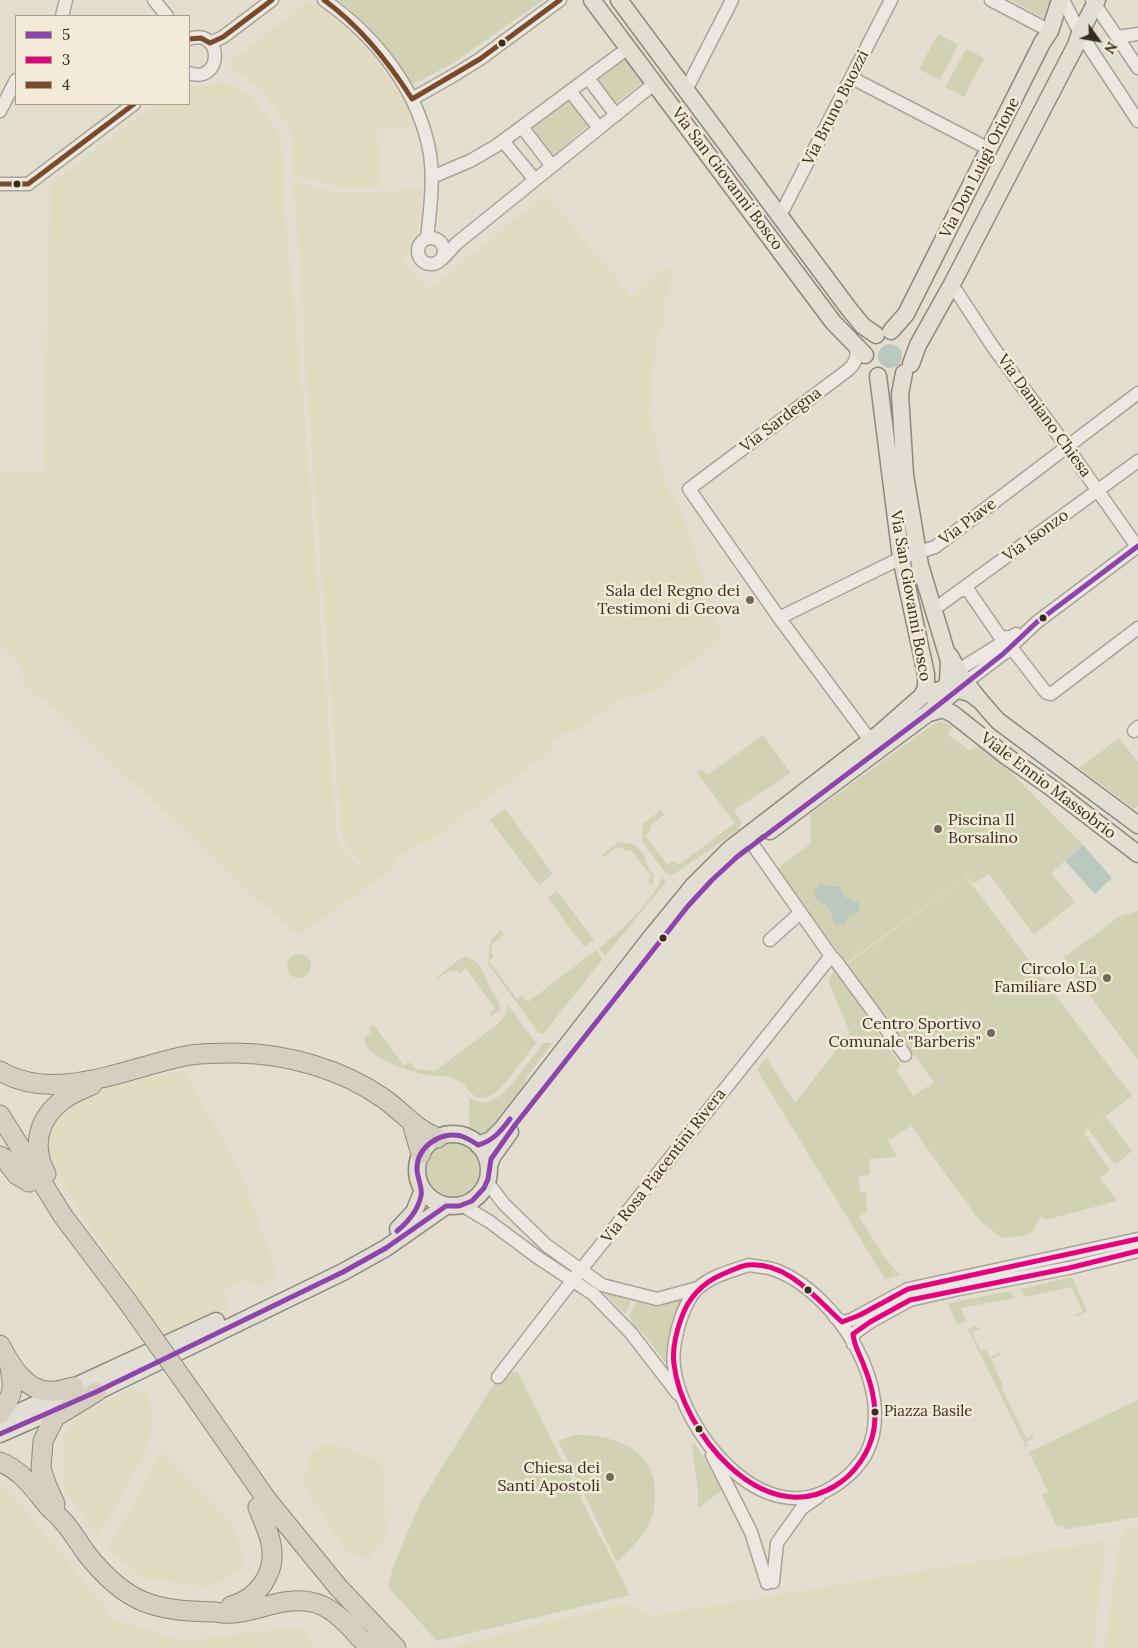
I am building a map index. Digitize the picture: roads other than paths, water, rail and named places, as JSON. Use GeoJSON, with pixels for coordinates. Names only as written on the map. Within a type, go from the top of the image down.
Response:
{"type":"FeatureCollection","features":[{"type":"Feature","properties":{"kind":"highway"},"geometry":{"type":"LineString","coordinates":[[63,1216],[63,1204],[43,1168],[37,1151],[40,1131],[50,1112],[65,1098],[112,1076],[192,1055],[236,1053],[276,1056],[333,1071],[356,1081],[385,1099],[412,1123],[438,1138]]}},
{"type":"Feature","properties":{"kind":"highway"},"geometry":{"type":"LineString","coordinates":[[0,1071],[8,1076],[22,1080],[51,1084],[112,1076]]}},
{"type":"Feature","properties":{"kind":"highway"},"geometry":{"type":"LineString","coordinates":[[0,1115],[63,1216],[122,1304],[193,1403],[267,1500],[329,1595]]}},
{"type":"Feature","properties":{"kind":"highway"},"geometry":{"type":"LineString","coordinates":[[412,1123],[421,1154]]}},
{"type":"Feature","properties":{"kind":"highway"},"geometry":{"type":"LineString","coordinates":[[0,1136],[55,1222],[122,1304]]}},
{"type":"Feature","properties":{"kind":"highway"},"geometry":{"type":"LineString","coordinates":[[0,1156],[17,1174],[30,1182]]}},
{"type":"Feature","properties":{"kind":"highway"},"geometry":{"type":"LineString","coordinates":[[4,1353],[19,1376],[41,1390],[53,1391],[74,1387]]}},
{"type":"Feature","properties":{"kind":"highway"},"geometry":{"type":"LineString","coordinates":[[0,1414],[12,1394],[13,1382],[4,1353]]}},
{"type":"Feature","properties":{"kind":"highway"},"geometry":{"type":"LineString","coordinates":[[96,1392],[55,1416],[44,1441],[41,1461],[43,1476],[62,1519],[91,1559],[116,1586],[142,1602],[163,1608],[224,1614],[291,1600],[329,1595]]}},
{"type":"Feature","properties":{"kind":"highway"},"geometry":{"type":"LineString","coordinates":[[193,1403],[258,1507],[329,1595],[385,1646]]}},
{"type":"Feature","properties":{"kind":"highway"},"geometry":{"type":"LineString","coordinates":[[0,1462],[24,1478],[52,1511],[62,1519]]}},
{"type":"Feature","properties":{"kind":"highway"},"geometry":{"type":"LineString","coordinates":[[216,1612],[234,1606],[251,1597],[267,1578],[272,1557],[271,1544],[258,1507]]}},
{"type":"Feature","properties":{"kind":"main road","name":"Via San Giovanni Bosco"},"geometry":{"type":"LineString","coordinates":[[592,0],[833,322],[865,355],[869,367],[878,376],[901,558],[945,685]]}},
{"type":"Feature","properties":{"kind":"main road","name":"Via San Giovanni Bosco"},"geometry":{"type":"LineString","coordinates":[[619,0],[862,326],[883,333],[902,335],[910,343],[913,353],[900,394],[905,475],[920,565],[949,662],[945,685]]}},
{"type":"Feature","properties":{"kind":"main road","name":"Via Don Luigi Orione"},"geometry":{"type":"LineString","coordinates":[[883,333],[906,314],[1050,31],[1062,0]]}},
{"type":"Feature","properties":{"kind":"main road","name":"Via Don Luigi Orione"},"geometry":{"type":"LineString","coordinates":[[907,369],[1076,45],[1094,2]]}},
{"type":"Feature","properties":{"kind":"main road"},"geometry":{"type":"LineString","coordinates":[[670,104],[686,90]]}},
{"type":"Feature","properties":{"kind":"main road"},"geometry":{"type":"LineString","coordinates":[[765,231],[773,224],[778,214]]}},
{"type":"Feature","properties":{"kind":"main road"},"geometry":{"type":"LineString","coordinates":[[865,355],[869,342],[883,333]]}},
{"type":"Feature","properties":{"kind":"main road"},"geometry":{"type":"LineString","coordinates":[[878,376],[892,378],[907,369]]}},
{"type":"Feature","properties":{"kind":"main road"},"geometry":{"type":"LineString","coordinates":[[941,634],[945,685],[958,718]]}},
{"type":"Feature","properties":{"kind":"main road"},"geometry":{"type":"LineString","coordinates":[[945,685],[970,693],[979,700]]}},
{"type":"Feature","properties":{"kind":"main road"},"geometry":{"type":"LineString","coordinates":[[927,714],[945,685]]}},
{"type":"Feature","properties":{"kind":"main road"},"geometry":{"type":"LineString","coordinates":[[478,1145],[489,1141],[502,1129],[621,974],[708,870],[744,837],[945,685]]}},
{"type":"Feature","properties":{"kind":"main road","name":"Viale Ennio Massobrio"},"geometry":{"type":"LineString","coordinates":[[979,700],[998,721],[1138,825]]}},
{"type":"Feature","properties":{"kind":"main road"},"geometry":{"type":"LineString","coordinates":[[0,1434],[96,1392],[363,1261],[454,1205],[470,1202],[479,1195],[488,1174],[492,1157],[503,1140],[688,906],[725,867],[927,714],[943,709],[958,718]]}},
{"type":"Feature","properties":{"kind":"main road","name":"Viale Ennio Massobrio"},"geometry":{"type":"LineString","coordinates":[[958,718],[1138,854]]}},
{"type":"Feature","properties":{"kind":"main road"},"geometry":{"type":"LineString","coordinates":[[454,1205],[434,1201],[419,1183],[417,1172],[421,1154],[430,1143],[449,1134],[460,1135],[470,1139],[478,1145],[485,1155],[488,1174]]}},
{"type":"Feature","properties":{"kind":"main road"},"geometry":{"type":"LineString","coordinates":[[0,1421],[378,1244],[409,1219],[419,1204],[423,1190]]}},
{"type":"Feature","properties":{"kind":"street"},"geometry":{"type":"LineString","coordinates":[[61,0],[62,15]]}},
{"type":"Feature","properties":{"kind":"street"},"geometry":{"type":"LineString","coordinates":[[62,15],[66,0]]}},
{"type":"Feature","properties":{"kind":"street"},"geometry":{"type":"LineString","coordinates":[[154,0],[166,15]]}},
{"type":"Feature","properties":{"kind":"street"},"geometry":{"type":"LineString","coordinates":[[210,43],[223,37],[272,0]]}},
{"type":"Feature","properties":{"kind":"street"},"geometry":{"type":"LineString","coordinates":[[324,0],[366,35],[396,73],[412,99],[425,132],[430,155],[433,239],[444,249],[442,259]]}},
{"type":"Feature","properties":{"kind":"street"},"geometry":{"type":"LineString","coordinates":[[412,99],[480,59],[560,0]]}},
{"type":"Feature","properties":{"kind":"street"},"geometry":{"type":"LineString","coordinates":[[686,90],[732,0]]}},
{"type":"Feature","properties":{"kind":"street","name":"Via Bruno Buozzi"},"geometry":{"type":"LineString","coordinates":[[778,214],[784,208],[892,0]]}},
{"type":"Feature","properties":{"kind":"street"},"geometry":{"type":"LineString","coordinates":[[991,0],[1050,31]]}},
{"type":"Feature","properties":{"kind":"street"},"geometry":{"type":"LineString","coordinates":[[1062,0],[1080,33],[1138,121]]}},
{"type":"Feature","properties":{"kind":"street"},"geometry":{"type":"LineString","coordinates":[[1094,2],[1138,68]]}},
{"type":"Feature","properties":{"kind":"street"},"geometry":{"type":"LineString","coordinates":[[1117,37],[1138,34]]}},
{"type":"Feature","properties":{"kind":"street"},"geometry":{"type":"LineString","coordinates":[[190,39],[201,38],[210,43],[215,54],[212,66],[203,73],[190,73]]}},
{"type":"Feature","properties":{"kind":"street"},"geometry":{"type":"LineString","coordinates":[[432,177],[470,161],[503,141],[628,48]]}},
{"type":"Feature","properties":{"kind":"street"},"geometry":{"type":"LineString","coordinates":[[1067,60],[1081,54],[1100,62]]}},
{"type":"Feature","properties":{"kind":"street"},"geometry":{"type":"LineString","coordinates":[[588,78],[616,115]]}},
{"type":"Feature","properties":{"kind":"street"},"geometry":{"type":"LineString","coordinates":[[852,78],[989,149]]}},
{"type":"Feature","properties":{"kind":"street"},"geometry":{"type":"LineString","coordinates":[[0,110],[15,82]]}},
{"type":"Feature","properties":{"kind":"street"},"geometry":{"type":"LineString","coordinates":[[463,239],[449,242],[433,239],[421,243],[419,248],[421,259],[431,264],[442,259],[463,239],[655,83]]}},
{"type":"Feature","properties":{"kind":"street"},"geometry":{"type":"LineString","coordinates":[[570,91],[599,128]]}},
{"type":"Feature","properties":{"kind":"street"},"geometry":{"type":"LineString","coordinates":[[0,184],[22,185],[31,182],[133,105]]}},
{"type":"Feature","properties":{"kind":"street"},"geometry":{"type":"LineString","coordinates":[[522,127],[552,166]]}},
{"type":"Feature","properties":{"kind":"street"},"geometry":{"type":"LineString","coordinates":[[503,141],[535,180]]}},
{"type":"Feature","properties":{"kind":"street","name":"Via Damiano Chiesa"},"geometry":{"type":"LineString","coordinates":[[951,286],[1138,547]]}},
{"type":"Feature","properties":{"kind":"street","name":"Via Sardegna"},"geometry":{"type":"LineString","coordinates":[[779,618],[689,489],[851,368],[857,356],[854,342]]}},
{"type":"Feature","properties":{"kind":"street","name":"Via Piave"},"geometry":{"type":"LineString","coordinates":[[779,618],[901,558],[935,547],[1138,393]]}},
{"type":"Feature","properties":{"kind":"street","name":"Via Isonzo"},"geometry":{"type":"LineString","coordinates":[[933,610],[1138,461]]}},
{"type":"Feature","properties":{"kind":"street"},"geometry":{"type":"LineString","coordinates":[[1003,654],[1037,622],[1138,547]]}},
{"type":"Feature","properties":{"kind":"street"},"geometry":{"type":"LineString","coordinates":[[961,590],[968,590],[1001,638],[1010,637]]}},
{"type":"Feature","properties":{"kind":"street"},"geometry":{"type":"LineString","coordinates":[[779,618],[870,740]]}},
{"type":"Feature","properties":{"kind":"street"},"geometry":{"type":"LineString","coordinates":[[945,685],[1010,637],[1037,622]]}},
{"type":"Feature","properties":{"kind":"street"},"geometry":{"type":"LineString","coordinates":[[941,634],[951,654],[958,661],[977,663],[1010,650],[1014,651],[1045,691],[1051,694],[1138,628]]}},
{"type":"Feature","properties":{"kind":"street"},"geometry":{"type":"LineString","coordinates":[[977,663],[977,676],[974,686],[979,700]]}},
{"type":"Feature","properties":{"kind":"street"},"geometry":{"type":"LineString","coordinates":[[753,845],[831,956],[905,1055]]}},
{"type":"Feature","properties":{"kind":"street"},"geometry":{"type":"LineString","coordinates":[[770,940],[800,913]]}},
{"type":"Feature","properties":{"kind":"street","name":"Via Rosa Piacentini Rivera"},"geometry":{"type":"LineString","coordinates":[[498,1377],[572,1280],[831,956]]}},
{"type":"Feature","properties":{"kind":"street"},"geometry":{"type":"LineString","coordinates":[[454,1205],[490,1222],[593,1294],[631,1333],[682,1398],[751,1532],[770,1582],[776,1543],[802,1508],[842,1481],[855,1469],[866,1454],[874,1430],[875,1412],[870,1382],[849,1336],[828,1306],[803,1284],[777,1270],[749,1265],[718,1276],[698,1288],[657,1299],[602,1285],[546,1245],[504,1204],[488,1174]]}},
{"type":"Feature","properties":{"kind":"street"},"geometry":{"type":"LineString","coordinates":[[835,1317],[842,1322],[851,1320],[908,1289],[1138,1239]]}},
{"type":"Feature","properties":{"kind":"street"},"geometry":{"type":"LineString","coordinates":[[853,1344],[853,1334],[870,1322],[910,1300],[1069,1268],[1138,1251]]}},
{"type":"Feature","properties":{"kind":"street"},"geometry":{"type":"LineString","coordinates":[[682,1398],[674,1366],[677,1330],[686,1304],[698,1288]]}},
{"type":"Feature","properties":{"kind":"street"},"geometry":{"type":"LineString","coordinates":[[700,1433],[733,1470],[748,1482],[768,1493],[794,1498],[826,1491]]}},
{"type":"Feature","properties":{"kind":"place","name":"Sala del Regno dei Testimoni di Geova"},"geometry":{"type":"Point","coordinates":[750,600]}},
{"type":"Feature","properties":{"kind":"place","name":"Piscina Il Borsalino"},"geometry":{"type":"Point","coordinates":[938,829]}},
{"type":"Feature","properties":{"kind":"place","name":"Circolo La Familiare ASD"},"geometry":{"type":"Point","coordinates":[1107,978]}},
{"type":"Feature","properties":{"kind":"place","name":"Centro Sportivo Comunale \"Barberis\""},"geometry":{"type":"Point","coordinates":[991,1033]}},
{"type":"Feature","properties":{"kind":"place","name":"Piazza Basile"},"geometry":{"type":"Point","coordinates":[875,1412]}},
{"type":"Feature","properties":{"kind":"place","name":"Chiesa dei Santi Apostoli"},"geometry":{"type":"Point","coordinates":[610,1477]}}]}
